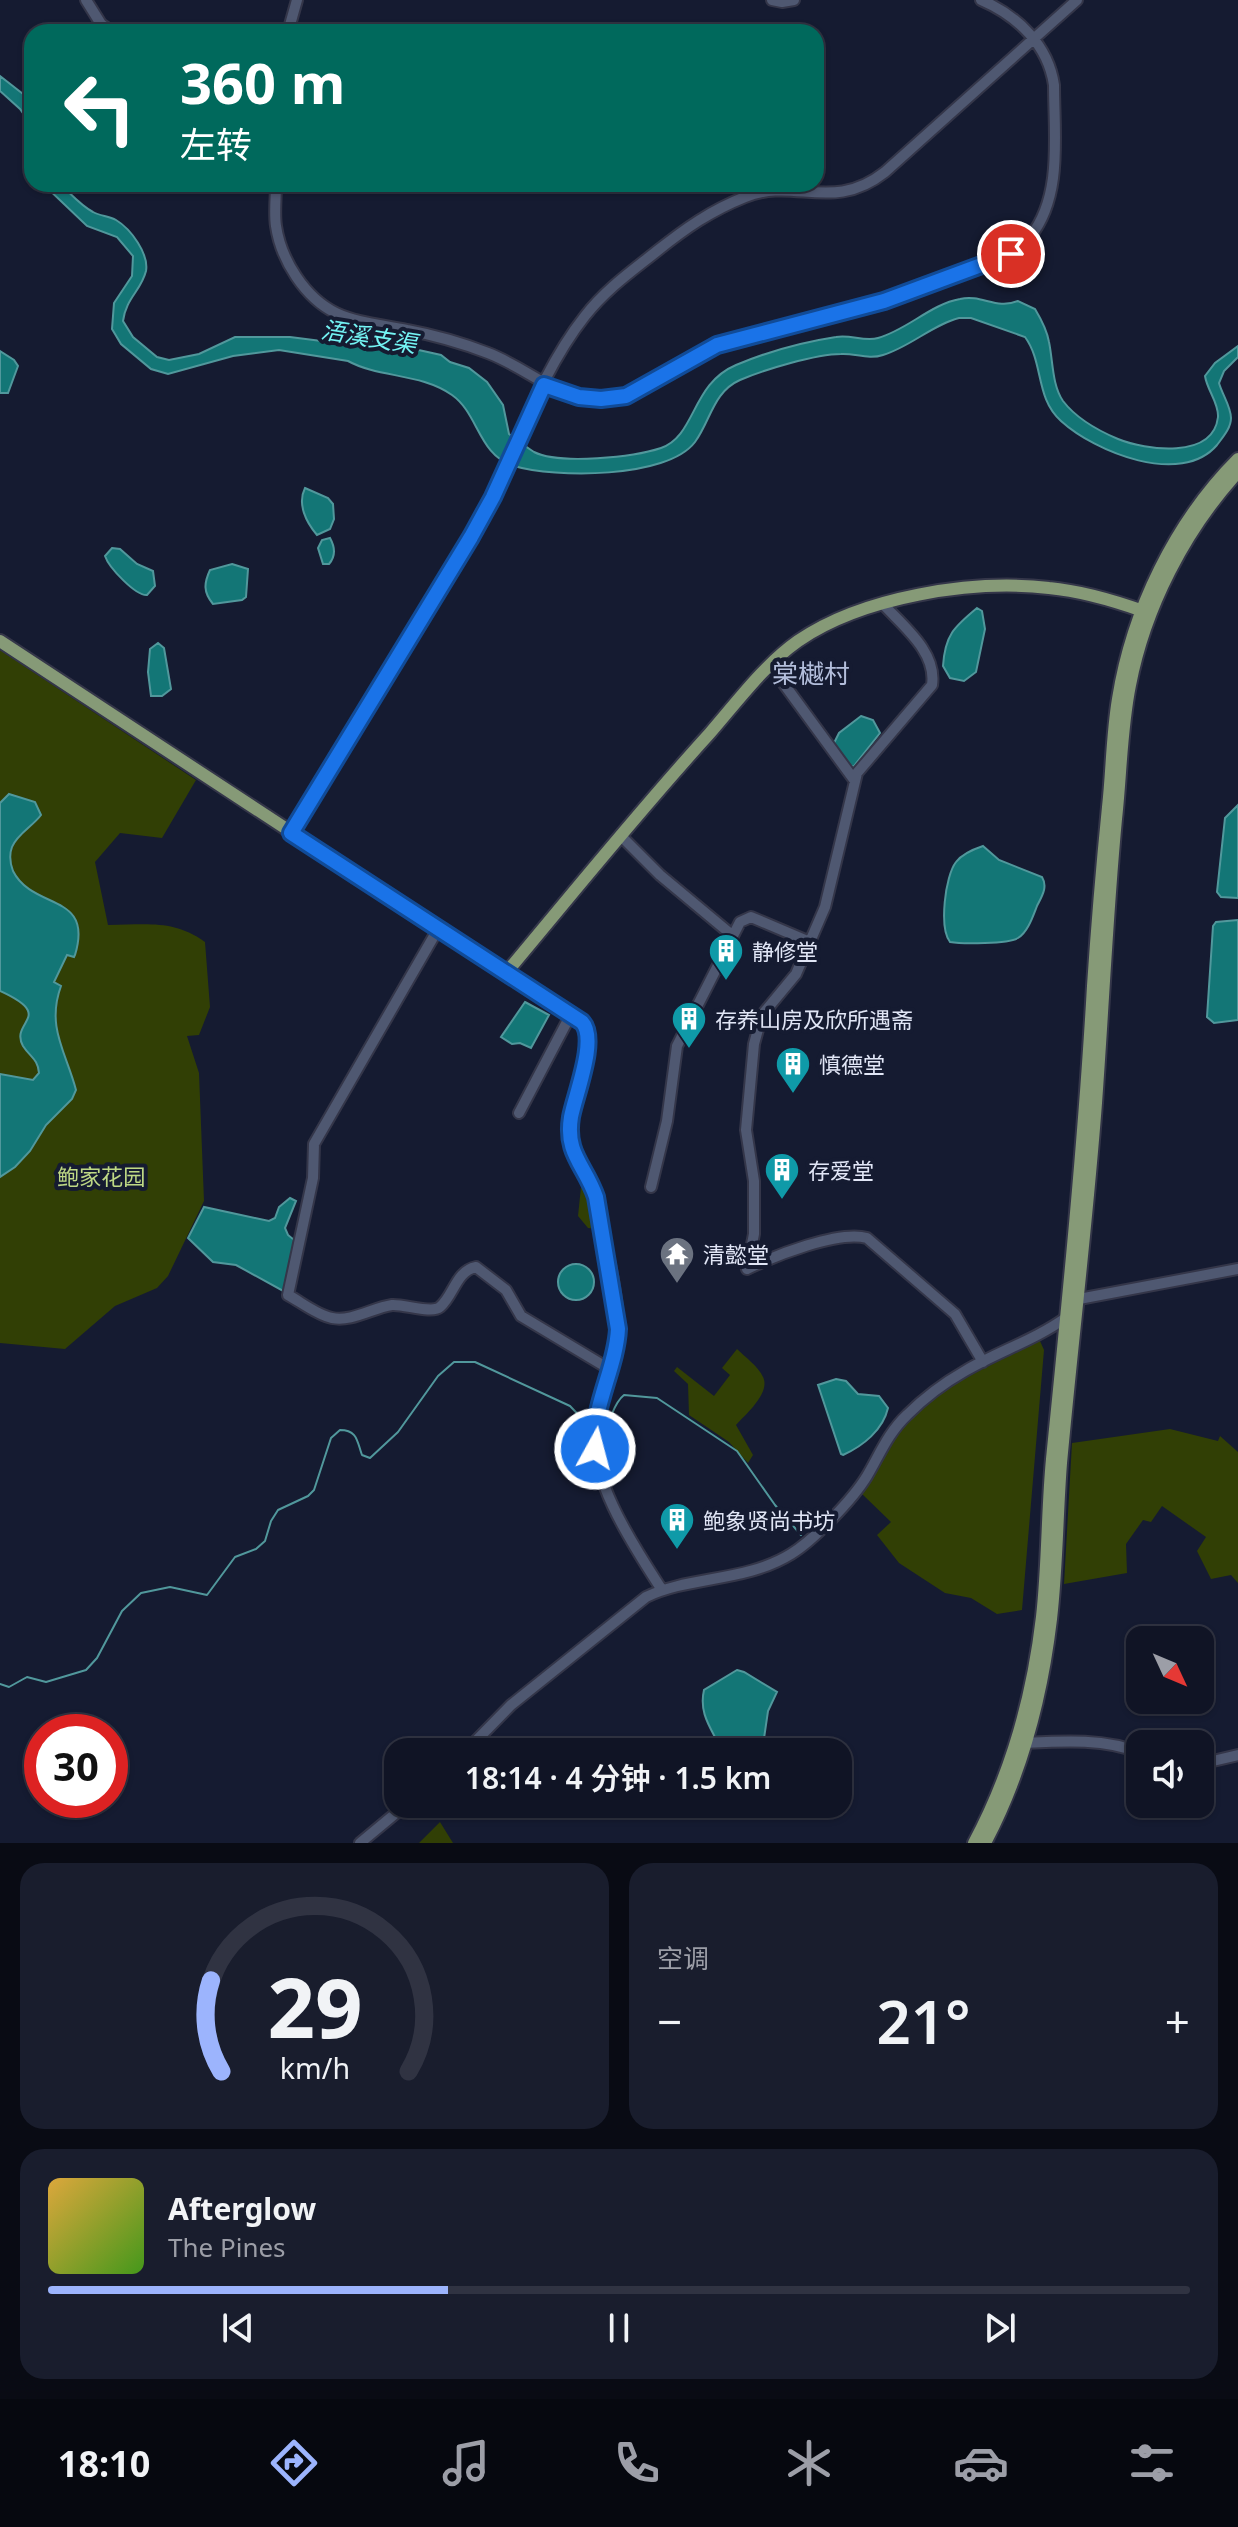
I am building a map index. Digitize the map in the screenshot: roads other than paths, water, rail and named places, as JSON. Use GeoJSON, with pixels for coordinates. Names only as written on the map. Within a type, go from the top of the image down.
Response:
{"type":"FeatureCollection","features":[{"type":"Feature","properties":{"kind":"main road"},"geometry":{"type":"LineString","coordinates":[[974,1843],[998,1792],[1012,1752],[1038,1644],[1084,1131],[1097,921],[1115,724],[1126,661],[1143,611],[1186,523],[1238,459]]}},
{"type":"Feature","properties":{"kind":"main road"},"geometry":{"type":"LineString","coordinates":[[985,1843],[1007,1796],[1025,1743],[1043,1670],[1051,1620],[1061,1465],[1079,1299],[1107,922],[1130,683],[1148,623],[1174,565],[1206,511],[1238,472]]}},
{"type":"Feature","properties":{"kind":"main road"},"geometry":{"type":"LineString","coordinates":[[0,641],[506,973],[770,665],[816,630],[883,604],[961,589],[1023,586],[1077,592],[1143,611]]}},
{"type":"Feature","properties":{"kind":"street"},"geometry":{"type":"LineString","coordinates":[[86,0],[101,24]]}},
{"type":"Feature","properties":{"kind":"street"},"geometry":{"type":"LineString","coordinates":[[290,24],[297,0]]}},
{"type":"Feature","properties":{"kind":"street"},"geometry":{"type":"LineString","coordinates":[[772,0],[794,0]]}},
{"type":"Feature","properties":{"kind":"street"},"geometry":{"type":"LineString","coordinates":[[276,192],[276,223],[282,248],[301,281],[320,303],[345,317],[418,332],[488,353],[525,370],[544,385],[579,397],[601,399],[626,396],[717,345],[884,301],[1011,254],[1024,244],[1045,212],[1053,175],[1052,70],[1045,53],[1033,39],[1007,14],[981,0]]}},
{"type":"Feature","properties":{"kind":"street"},"geometry":{"type":"LineString","coordinates":[[291,833],[471,537],[567,341],[596,302],[686,227],[753,194],[832,194],[868,184],[1077,0]]}},
{"type":"Feature","properties":{"kind":"street"},"geometry":{"type":"LineString","coordinates":[[883,604],[925,653],[934,673],[932,685],[865,760],[855,781],[825,907],[790,983],[762,1015],[754,1044],[746,1130],[754,1181],[754,1234],[747,1269],[837,1238],[863,1237],[955,1314],[983,1362]]}},
{"type":"Feature","properties":{"kind":"street"},"geometry":{"type":"LineString","coordinates":[[770,665],[855,781]]}},
{"type":"Feature","properties":{"kind":"street"},"geometry":{"type":"LineString","coordinates":[[621,836],[660,875],[732,935]]}},
{"type":"Feature","properties":{"kind":"street"},"geometry":{"type":"LineString","coordinates":[[651,1187],[667,1121],[677,1046],[732,935],[744,919],[751,917],[810,942]]}},
{"type":"Feature","properties":{"kind":"street"},"geometry":{"type":"LineString","coordinates":[[438,929],[314,1144],[313,1178],[288,1295],[332,1318],[342,1319],[395,1305],[435,1310],[442,1305],[461,1277],[476,1267],[506,1290],[521,1316],[611,1370]]}},
{"type":"Feature","properties":{"kind":"street"},"geometry":{"type":"LineString","coordinates":[[506,973],[582,1022],[588,1031],[588,1049],[569,1135],[574,1157],[591,1181],[596,1197],[617,1311],[617,1346],[595,1431],[597,1458],[624,1531],[662,1590]]}},
{"type":"Feature","properties":{"kind":"street"},"geometry":{"type":"LineString","coordinates":[[519,1113],[570,1016]]}},
{"type":"Feature","properties":{"kind":"street"},"geometry":{"type":"LineString","coordinates":[[1079,1299],[1238,1269]]}},
{"type":"Feature","properties":{"kind":"street"},"geometry":{"type":"LineString","coordinates":[[479,1738],[511,1705],[639,1601],[662,1590],[770,1565],[796,1551],[858,1489],[901,1420],[938,1388],[983,1362],[1033,1339],[1067,1317]]}},
{"type":"Feature","properties":{"kind":"street"},"geometry":{"type":"LineString","coordinates":[[1025,1743],[1065,1741],[1126,1749]]}},
{"type":"Feature","properties":{"kind":"street"},"geometry":{"type":"LineString","coordinates":[[1214,1761],[1238,1755]]}},
{"type":"Feature","properties":{"kind":"street"},"geometry":{"type":"LineString","coordinates":[[360,1843],[390,1818]]}},
{"type":"Feature","properties":{"kind":"waterway"},"geometry":{"type":"LineString","coordinates":[[0,1684],[9,1687],[27,1677],[46,1682],[86,1670],[97,1658],[122,1611],[141,1593],[170,1587],[207,1595],[235,1557],[256,1549],[265,1541],[278,1510],[314,1490],[331,1438],[340,1430],[350,1432],[356,1438],[362,1455],[370,1458],[398,1432],[438,1376],[454,1362],[475,1362],[570,1406],[591,1428]]}},
{"type":"Feature","properties":{"kind":"waterway"},"geometry":{"type":"LineString","coordinates":[[599,1433],[624,1395],[657,1398],[737,1451],[775,1505],[801,1535]]}},
{"type":"Feature","properties":{"kind":"place","name":"静修堂"},"geometry":{"type":"Point","coordinates":[726,982]}},
{"type":"Feature","properties":{"kind":"place","name":"存养山房及欣所遇斋"},"geometry":{"type":"Point","coordinates":[689,1050]}},
{"type":"Feature","properties":{"kind":"place","name":"慎德堂"},"geometry":{"type":"Point","coordinates":[793,1095]}},
{"type":"Feature","properties":{"kind":"place","name":"存爱堂"},"geometry":{"type":"Point","coordinates":[782,1201]}},
{"type":"Feature","properties":{"kind":"place","name":"清懿堂"},"geometry":{"type":"Point","coordinates":[677,1285]}},
{"type":"Feature","properties":{"kind":"place","name":"鲍象贤尚书坊"},"geometry":{"type":"Point","coordinates":[677,1551]}},
{"type":"Feature","properties":{"kind":"district","name":"棠樾村"},"geometry":{"type":"Point","coordinates":[811,673]}},
{"type":"Feature","properties":{"kind":"water label","name":"浯溪支渠"},"geometry":{"type":"Point","coordinates":[369,336]}},
{"type":"Feature","properties":{"kind":"park label","name":"鲍家花园"},"geometry":{"type":"Point","coordinates":[101,1176]}}]}
